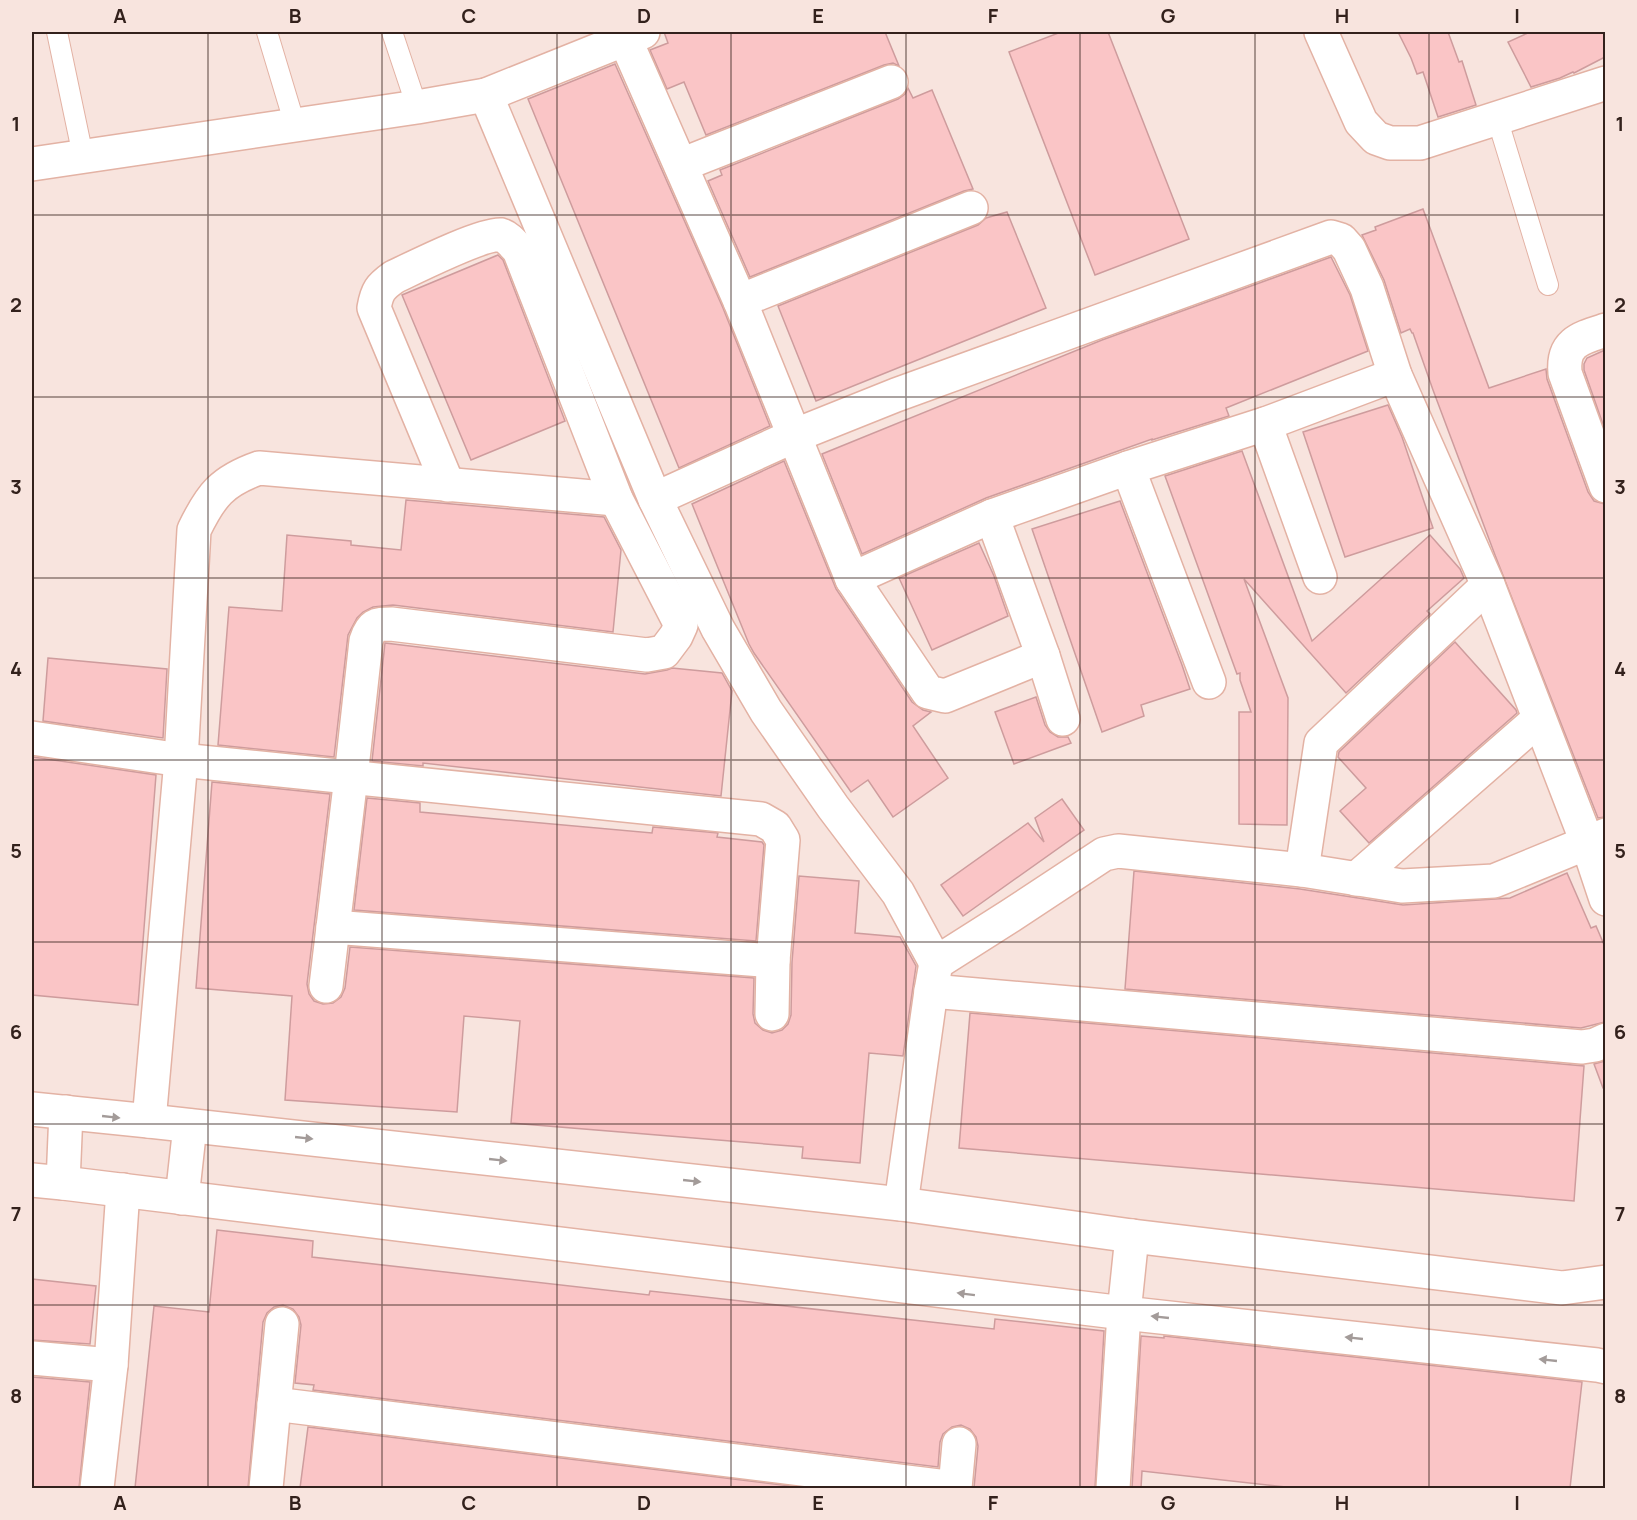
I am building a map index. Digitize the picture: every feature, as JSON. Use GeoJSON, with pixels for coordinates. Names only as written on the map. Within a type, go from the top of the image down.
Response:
{"type":"FeatureCollection","features":[{"type":"Feature","properties":{"kind":"street"},"geometry":{"type":"LineString","coordinates":[[1322,32],[1361,122],[1376,138],[1389,143],[1420,143],[1605,83]]}},
{"type":"Feature","properties":{"kind":"street"},"geometry":{"type":"LineString","coordinates":[[32,164],[486,95],[630,34],[681,165],[741,301],[796,435],[852,579],[928,692],[945,696],[1043,656]]}},
{"type":"Feature","properties":{"kind":"street"},"geometry":{"type":"LineString","coordinates":[[681,165],[891,82]]}},
{"type":"Feature","properties":{"kind":"street"},"geometry":{"type":"LineString","coordinates":[[486,95],[655,499],[718,628],[766,711],[833,807],[898,894],[933,977],[901,1204]]}},
{"type":"Feature","properties":{"kind":"street"},"geometry":{"type":"LineString","coordinates":[[741,301],[971,208]]}},
{"type":"Feature","properties":{"kind":"street"},"geometry":{"type":"LineString","coordinates":[[326,986],[369,631],[375,626],[391,624],[647,655],[664,652],[681,625],[616,499],[519,250],[510,240],[501,236],[480,239],[394,277],[376,293],[374,308],[448,485]]}},
{"type":"Feature","properties":{"kind":"street"},"geometry":{"type":"LineString","coordinates":[[655,499],[796,435],[896,395],[1330,237],[1341,240],[1350,249],[1366,288],[1395,375],[1488,585],[1539,719],[1596,839],[1605,899]]}},
{"type":"Feature","properties":{"kind":"street"},"geometry":{"type":"LineString","coordinates":[[1605,330],[1573,344],[1567,351],[1564,361],[1565,373],[1605,486]]}},
{"type":"Feature","properties":{"kind":"street"},"geometry":{"type":"LineString","coordinates":[[852,579],[992,516],[1128,468],[1264,424],[1395,375]]}},
{"type":"Feature","properties":{"kind":"street"},"geometry":{"type":"LineString","coordinates":[[1264,424],[1320,576]]}},
{"type":"Feature","properties":{"kind":"street"},"geometry":{"type":"LineString","coordinates":[[149,1121],[182,760],[194,530],[206,506],[222,487],[240,475],[259,468],[616,499]]}},
{"type":"Feature","properties":{"kind":"street"},"geometry":{"type":"LineString","coordinates":[[1128,468],[1209,682]]}},
{"type":"Feature","properties":{"kind":"street"},"geometry":{"type":"LineString","coordinates":[[992,516],[1043,656],[1063,719]]}},
{"type":"Feature","properties":{"kind":"street"},"geometry":{"type":"LineString","coordinates":[[1302,870],[1322,743],[1488,585]]}},
{"type":"Feature","properties":{"kind":"street"},"geometry":{"type":"LineString","coordinates":[[1356,879],[1539,719]]}},
{"type":"Feature","properties":{"kind":"street"},"geometry":{"type":"LineString","coordinates":[[32,738],[182,760],[761,819],[775,827],[783,840],[773,961],[772,1014]]}},
{"type":"Feature","properties":{"kind":"street"},"geometry":{"type":"LineString","coordinates":[[933,977],[1010,916],[1104,854],[1118,851],[1302,870],[1402,886],[1494,881],[1596,839]]}},
{"type":"Feature","properties":{"kind":"street"},"geometry":{"type":"LineString","coordinates":[[333,927],[773,961]]}},
{"type":"Feature","properties":{"kind":"street"},"geometry":{"type":"LineString","coordinates":[[933,977],[1582,1047],[1595,1045],[1605,1040]]}},
{"type":"Feature","properties":{"kind":"street"},"geometry":{"type":"LineString","coordinates":[[32,1109],[901,1204],[1132,1236],[1562,1288],[1605,1282]]}},
{"type":"Feature","properties":{"kind":"street"},"geometry":{"type":"LineString","coordinates":[[63,1183],[66,1112]]}},
{"type":"Feature","properties":{"kind":"street"},"geometry":{"type":"LineString","coordinates":[[182,1198],[190,1126]]}},
{"type":"Feature","properties":{"kind":"street"},"geometry":{"type":"LineString","coordinates":[[32,1180],[1124,1313],[1605,1367]]}},
{"type":"Feature","properties":{"kind":"street"},"geometry":{"type":"LineString","coordinates":[[97,1488],[111,1365],[123,1190]]}},
{"type":"Feature","properties":{"kind":"street"},"geometry":{"type":"LineString","coordinates":[[1122,1488],[1124,1313],[1132,1236]]}},
{"type":"Feature","properties":{"kind":"street"},"geometry":{"type":"LineString","coordinates":[[266,1488],[282,1324]]}},
{"type":"Feature","properties":{"kind":"street"},"geometry":{"type":"LineString","coordinates":[[32,1358],[111,1365]]}},
{"type":"Feature","properties":{"kind":"street"},"geometry":{"type":"LineString","coordinates":[[274,1404],[955,1488],[959,1444]]}},
{"type":"Feature","properties":{"kind":"lane"},"geometry":{"type":"LineString","coordinates":[[57,32],[83,156]]}},
{"type":"Feature","properties":{"kind":"lane"},"geometry":{"type":"LineString","coordinates":[[267,32],[295,125]]}},
{"type":"Feature","properties":{"kind":"lane"},"geometry":{"type":"LineString","coordinates":[[392,32],[417,107]]}},
{"type":"Feature","properties":{"kind":"lane"},"geometry":{"type":"LineString","coordinates":[[1497,118],[1548,285]]}},
{"type":"Feature","properties":{"kind":"building"},"geometry":{"type":"Polygon","coordinates":[[[664,32],[885,32],[899,66],[893,63],[884,65],[706,135],[684,82],[667,89],[650,50],[668,43],[664,32]]]}},
{"type":"Feature","properties":{"kind":"building"},"geometry":{"type":"Polygon","coordinates":[[[1061,32],[1108,32],[1189,239],[1095,275],[1009,52],[1061,32]]]}},
{"type":"Feature","properties":{"kind":"building"},"geometry":{"type":"Polygon","coordinates":[[[1398,32],[1448,32],[1459,62],[1462,61],[1476,105],[1438,117],[1423,72],[1417,74],[1398,32]]]}},
{"type":"Feature","properties":{"kind":"building"},"geometry":{"type":"Polygon","coordinates":[[[1530,32],[1605,32],[1605,57],[1574,73],[1531,87],[1508,42],[1530,32]]]}},
{"type":"Feature","properties":{"kind":"building"},"geometry":{"type":"Polygon","coordinates":[[[615,64],[723,308],[770,426],[679,468],[528,99],[615,64]]]}},
{"type":"Feature","properties":{"kind":"building"},"geometry":{"type":"Polygon","coordinates":[[[908,88],[913,98],[932,90],[973,189],[750,277],[708,181],[722,175],[720,170],[898,99],[905,94],[908,88]]]}},
{"type":"Feature","properties":{"kind":"building"},"geometry":{"type":"Polygon","coordinates":[[[1423,209],[1489,388],[1546,369],[1547,379],[1588,492],[1594,501],[1605,504],[1605,817],[1598,818],[1495,555],[1413,333],[1410,329],[1401,333],[1384,280],[1362,235],[1376,230],[1375,227],[1423,209]]]}},
{"type":"Feature","properties":{"kind":"building"},"geometry":{"type":"Polygon","coordinates":[[[1007,212],[1046,308],[816,401],[778,306],[978,225],[986,218],[1007,212]]]}},
{"type":"Feature","properties":{"kind":"building"},"geometry":{"type":"Polygon","coordinates":[[[498,255],[503,260],[565,421],[471,460],[402,295],[498,255]]]}},
{"type":"Feature","properties":{"kind":"building"},"geometry":{"type":"Polygon","coordinates":[[[1331,257],[1350,295],[1368,351],[1226,408],[1229,416],[1152,439],[986,498],[862,554],[822,454],[1102,340],[1331,257]]]}},
{"type":"Feature","properties":{"kind":"building"},"geometry":{"type":"Polygon","coordinates":[[[1605,350],[1605,430],[1584,370],[1584,364],[1587,358],[1605,350]]]}},
{"type":"Feature","properties":{"kind":"building"},"geometry":{"type":"Polygon","coordinates":[[[1388,405],[1402,437],[1433,528],[1345,557],[1303,432],[1388,405]]]}},
{"type":"Feature","properties":{"kind":"building"},"geometry":{"type":"Polygon","coordinates":[[[1242,451],[1312,641],[1430,535],[1460,569],[1464,578],[1427,611],[1430,614],[1346,693],[1244,579],[1288,698],[1287,825],[1239,824],[1239,712],[1251,712],[1240,680],[1240,673],[1237,674],[1165,476],[1242,451]]]}},
{"type":"Feature","properties":{"kind":"building"},"geometry":{"type":"Polygon","coordinates":[[[784,461],[836,589],[912,702],[923,710],[931,712],[913,726],[948,778],[893,817],[868,780],[851,792],[754,653],[692,504],[784,461]]]}},
{"type":"Feature","properties":{"kind":"building"},"geometry":{"type":"Polygon","coordinates":[[[406,500],[604,517],[621,550],[613,632],[393,605],[373,607],[357,618],[348,635],[334,757],[218,745],[229,607],[282,611],[287,535],[351,541],[351,545],[401,550],[406,500]]]}},
{"type":"Feature","properties":{"kind":"building"},"geometry":{"type":"Polygon","coordinates":[[[1120,501],[1190,689],[1141,705],[1144,716],[1102,732],[1032,529],[1120,501]]]}},
{"type":"Feature","properties":{"kind":"building"},"geometry":{"type":"Polygon","coordinates":[[[979,543],[1008,616],[932,650],[899,578],[979,543]]]}},
{"type":"Feature","properties":{"kind":"building"},"geometry":{"type":"Polygon","coordinates":[[[1455,642],[1517,713],[1369,843],[1340,811],[1366,788],[1338,757],[1339,752],[1455,642]]]}},
{"type":"Feature","properties":{"kind":"building"},"geometry":{"type":"Polygon","coordinates":[[[385,643],[645,674],[672,668],[722,673],[732,691],[721,796],[423,763],[423,766],[372,761],[385,643]]]}},
{"type":"Feature","properties":{"kind":"building"},"geometry":{"type":"Polygon","coordinates":[[[48,658],[167,669],[163,738],[43,721],[48,658]]]}},
{"type":"Feature","properties":{"kind":"building"},"geometry":{"type":"Polygon","coordinates":[[[1036,697],[1045,725],[1050,732],[1058,737],[1068,737],[1071,743],[1014,764],[995,712],[1036,697]]]}},
{"type":"Feature","properties":{"kind":"building"},"geometry":{"type":"Polygon","coordinates":[[[33,757],[156,775],[138,1005],[32,995],[33,757]]]}},
{"type":"Feature","properties":{"kind":"building"},"geometry":{"type":"Polygon","coordinates":[[[212,782],[330,794],[307,984],[309,994],[314,1001],[323,1004],[333,1003],[341,997],[345,988],[350,947],[754,978],[755,1023],[763,1030],[772,1033],[782,1030],[788,1024],[791,1015],[792,962],[799,876],[859,881],[855,933],[900,937],[916,966],[903,1056],[869,1053],[860,1163],[802,1158],[803,1147],[511,1123],[520,1021],[464,1016],[457,1112],[285,1100],[292,996],[196,988],[212,782]]]}},
{"type":"Feature","properties":{"kind":"building"},"geometry":{"type":"Polygon","coordinates":[[[367,798],[420,803],[420,812],[652,833],[653,827],[718,833],[717,837],[762,842],[764,845],[756,941],[354,910],[367,798]]]}},
{"type":"Feature","properties":{"kind":"building"},"geometry":{"type":"Polygon","coordinates":[[[1062,799],[1084,830],[963,916],[941,885],[1028,823],[1044,842],[1035,818],[1062,799]]]}},
{"type":"Feature","properties":{"kind":"building"},"geometry":{"type":"Polygon","coordinates":[[[1134,871],[1300,889],[1403,905],[1510,898],[1567,873],[1591,928],[1596,926],[1605,947],[1605,1022],[1581,1028],[1125,989],[1134,871]]]}},
{"type":"Feature","properties":{"kind":"building"},"geometry":{"type":"Polygon","coordinates":[[[970,1013],[1584,1066],[1574,1201],[959,1148],[970,1013]]]}},
{"type":"Feature","properties":{"kind":"building"},"geometry":{"type":"Polygon","coordinates":[[[1605,1061],[1605,1088],[1603,1088],[1594,1064],[1605,1061]]]}},
{"type":"Feature","properties":{"kind":"building"},"geometry":{"type":"Polygon","coordinates":[[[217,1230],[313,1241],[312,1257],[649,1295],[650,1291],[994,1329],[995,1319],[1104,1331],[1095,1488],[974,1488],[978,1446],[976,1437],[970,1429],[961,1425],[952,1427],[943,1434],[938,1467],[313,1390],[314,1385],[295,1383],[301,1325],[293,1309],[283,1305],[274,1307],[267,1313],[263,1322],[248,1488],[135,1488],[154,1306],[209,1312],[217,1230]]]}},
{"type":"Feature","properties":{"kind":"building"},"geometry":{"type":"Polygon","coordinates":[[[32,1279],[96,1286],[90,1344],[32,1340],[32,1279]]]}},
{"type":"Feature","properties":{"kind":"building"},"geometry":{"type":"Polygon","coordinates":[[[1141,1336],[1164,1338],[1164,1336],[1582,1382],[1570,1488],[1295,1488],[1142,1471],[1141,1488],[1132,1488],[1141,1336]]]}},
{"type":"Feature","properties":{"kind":"building"},"geometry":{"type":"Polygon","coordinates":[[[32,1377],[90,1382],[79,1488],[32,1488],[32,1377]]]}},
{"type":"Feature","properties":{"kind":"building"},"geometry":{"type":"Polygon","coordinates":[[[308,1427],[806,1488],[300,1488],[308,1427]]]}}]}
